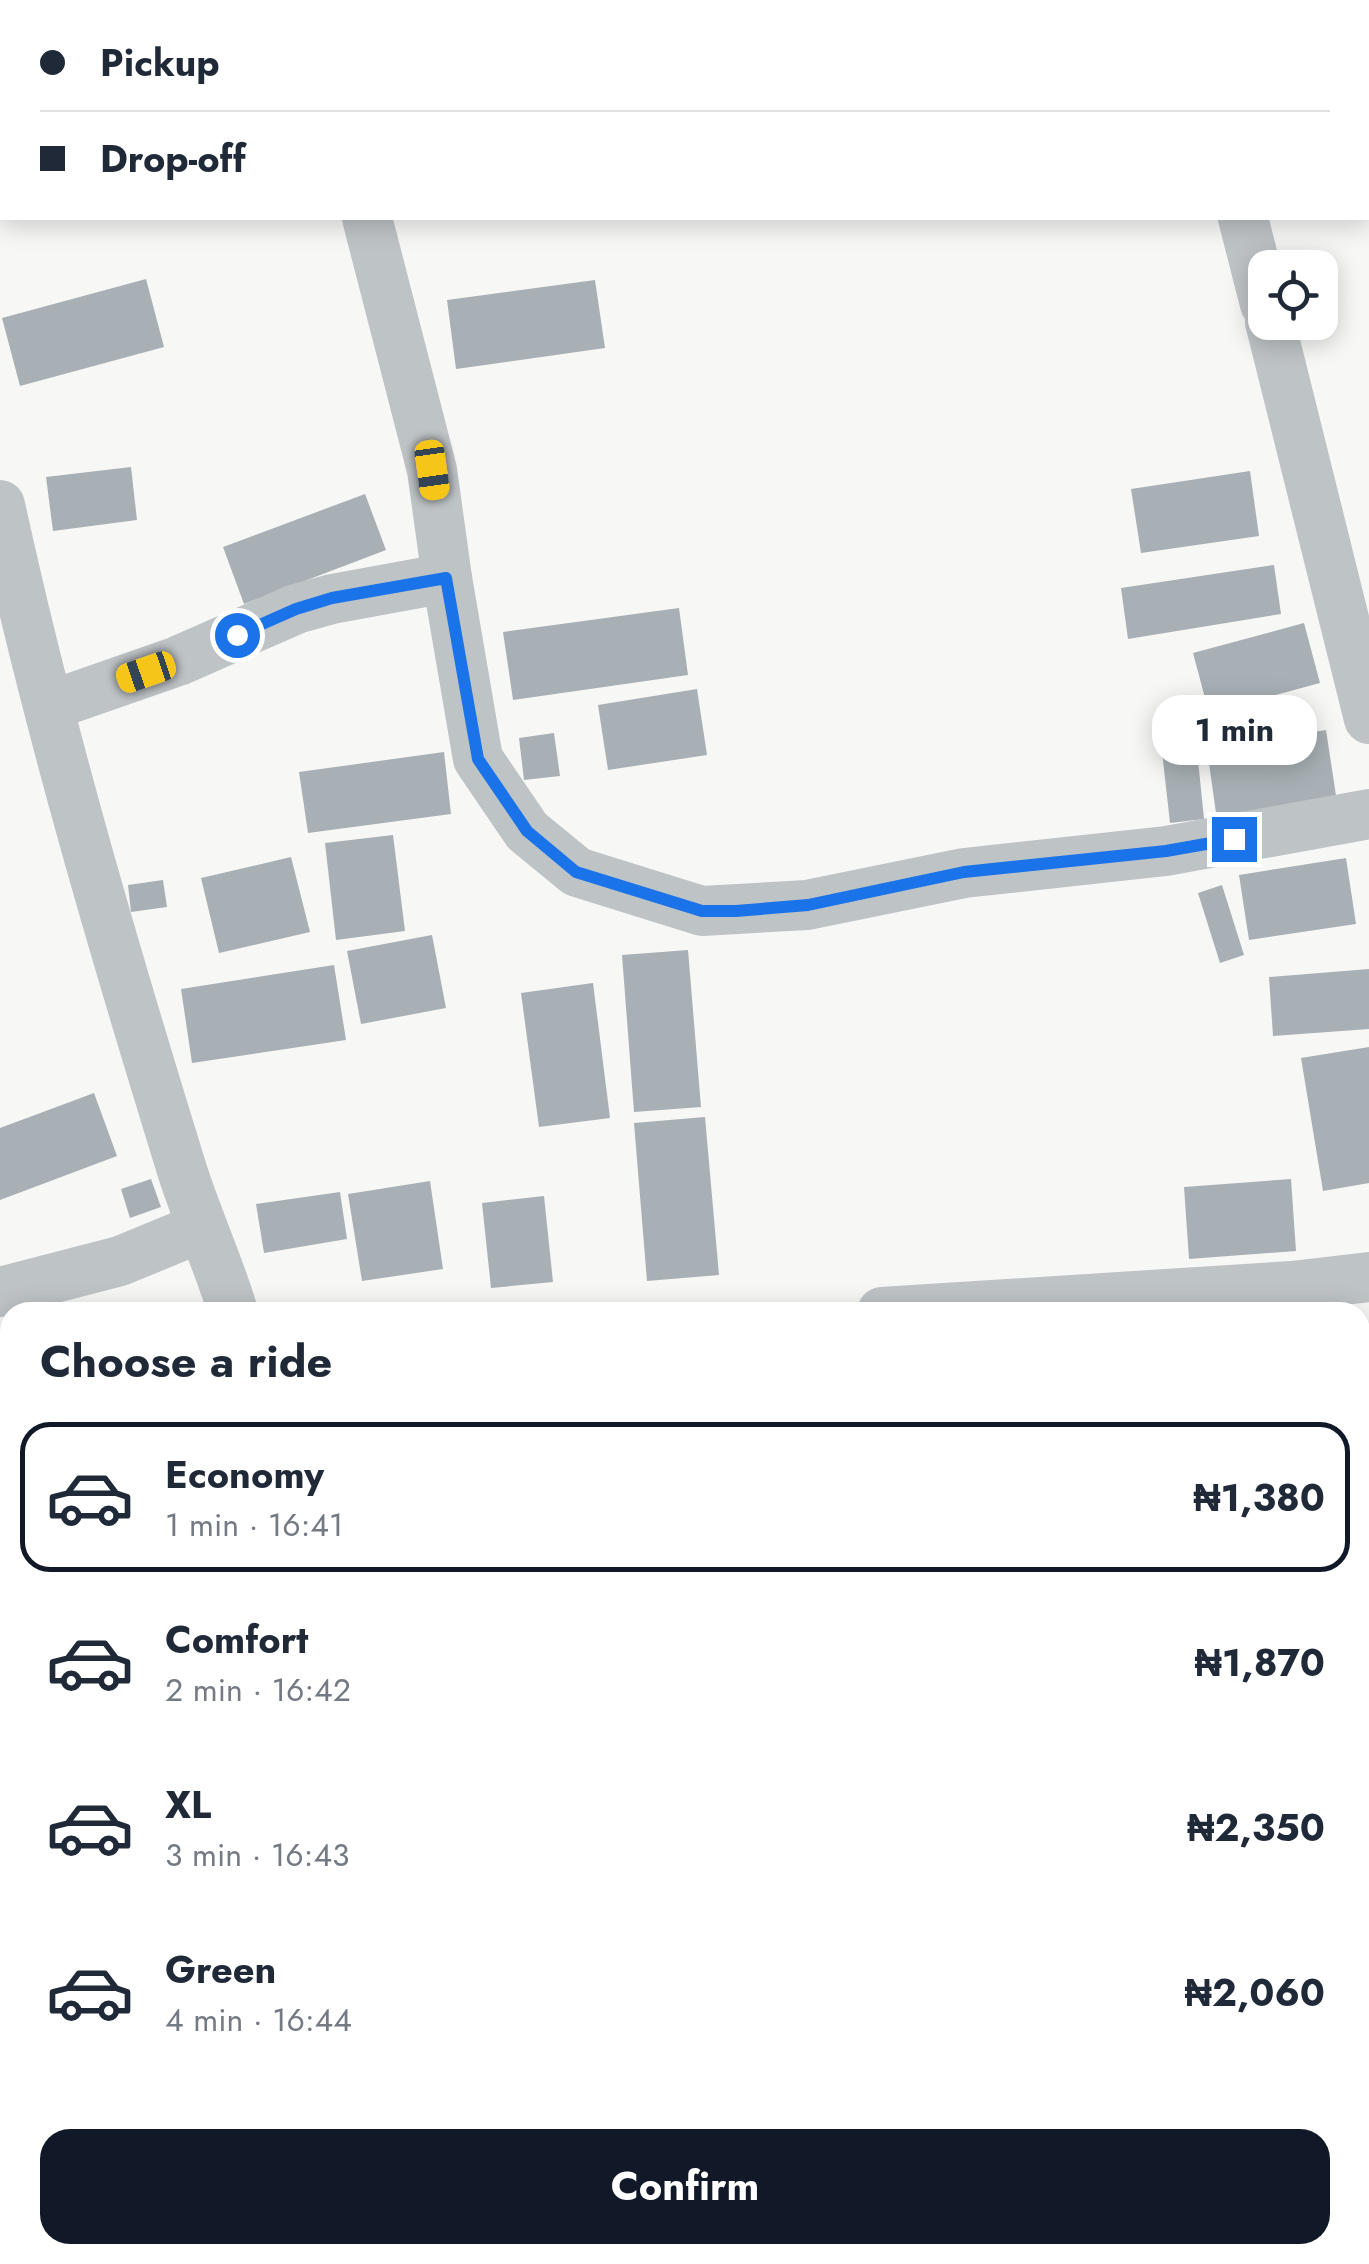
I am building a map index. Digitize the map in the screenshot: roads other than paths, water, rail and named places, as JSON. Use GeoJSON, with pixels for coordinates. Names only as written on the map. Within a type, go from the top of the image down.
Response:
{"type":"FeatureCollection","features":[{"type":"Feature","properties":{"kind":"street"},"geometry":{"type":"LineString","coordinates":[[368,220],[432,470],[446,578],[478,759],[527,831],[576,872],[702,911],[808,905],[964,872],[1166,851],[1369,814]]}},
{"type":"Feature","properties":{"kind":"street"},"geometry":{"type":"LineString","coordinates":[[1244,220],[1251,250]]}},
{"type":"Feature","properties":{"kind":"street"},"geometry":{"type":"LineString","coordinates":[[1274,340],[1369,719]]}},
{"type":"Feature","properties":{"kind":"street"},"geometry":{"type":"LineString","coordinates":[[0,505],[111,941],[200,1228],[229,1302]]}},
{"type":"Feature","properties":{"kind":"street"},"geometry":{"type":"LineString","coordinates":[[49,706],[178,660],[296,609],[332,598],[446,578]]}},
{"type":"Feature","properties":{"kind":"street"},"geometry":{"type":"LineString","coordinates":[[0,1292],[120,1260],[200,1228]]}},
{"type":"Feature","properties":{"kind":"street"},"geometry":{"type":"LineString","coordinates":[[1040,1302],[1292,1286],[1369,1277]]}}]}
